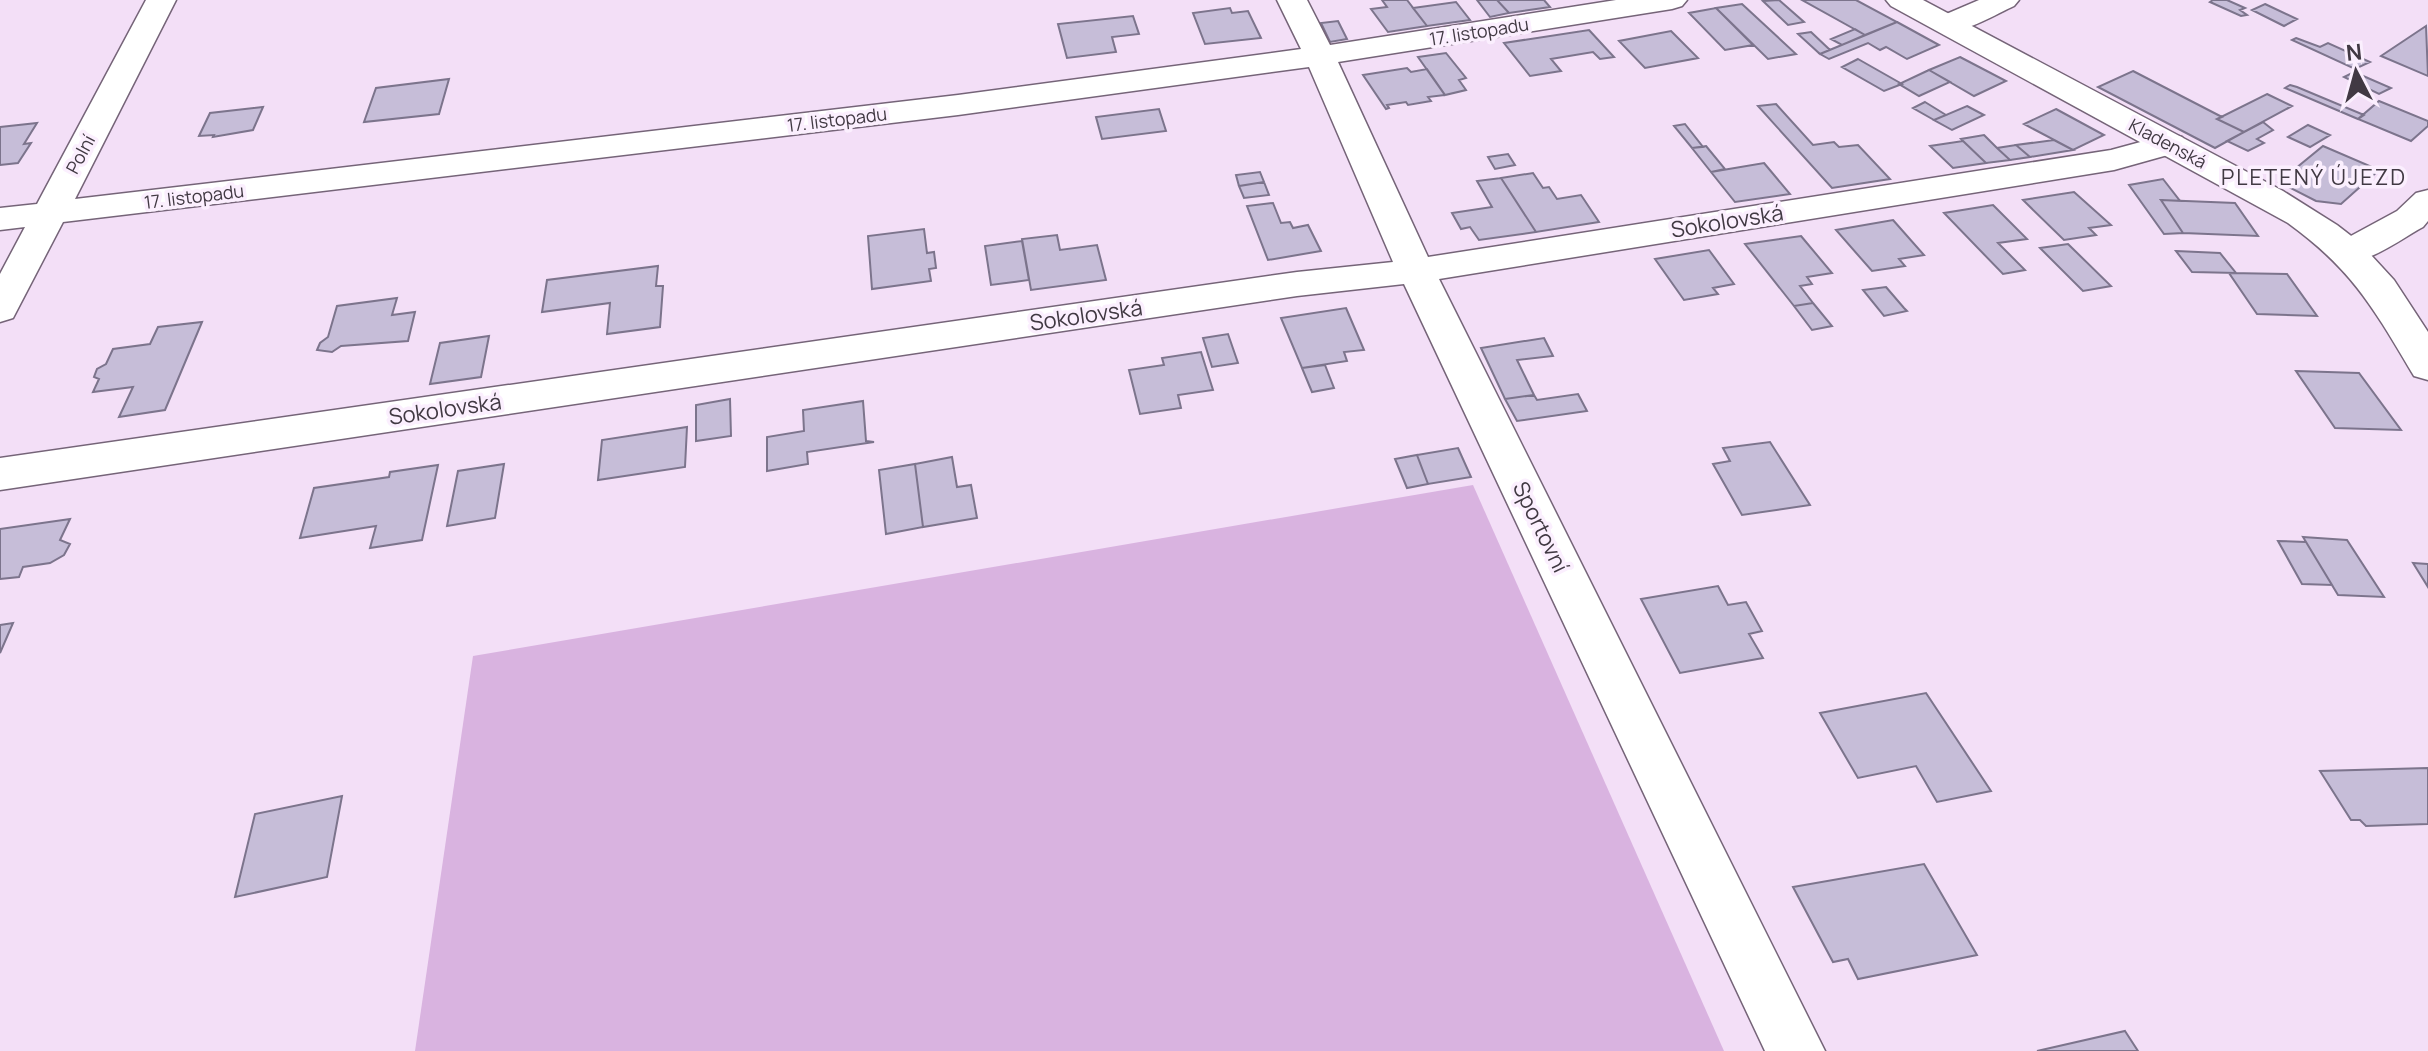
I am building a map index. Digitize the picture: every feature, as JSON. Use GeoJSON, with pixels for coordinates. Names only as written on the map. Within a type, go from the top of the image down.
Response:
{"type":"FeatureCollection","features":[{"type":"Feature","properties":{"kind":"street","name":"Polní"},"geometry":{"type":"LineString","coordinates":[[0,309],[161,0]]}},
{"type":"Feature","properties":{"kind":"street","name":"Sportovní"},"geometry":{"type":"LineString","coordinates":[[1292,0],[1416,271],[1796,1051]]}},
{"type":"Feature","properties":{"kind":"street","name":"17. listopadu"},"geometry":{"type":"LineString","coordinates":[[0,219],[942,107],[1320,56],[1672,0]]}},
{"type":"Feature","properties":{"kind":"street","name":"Kladenská"},"geometry":{"type":"LineString","coordinates":[[1901,0],[2292,210],[2349,252],[2385,291],[2428,366]]}},
{"type":"Feature","properties":{"kind":"street"},"geometry":{"type":"LineString","coordinates":[[1948,24],[2004,0]]}},
{"type":"Feature","properties":{"kind":"street","name":"Sokolovská"},"geometry":{"type":"LineString","coordinates":[[0,474],[1297,284],[1416,271],[2114,160],[2170,144]]}},
{"type":"Feature","properties":{"kind":"street"},"geometry":{"type":"LineString","coordinates":[[2349,252],[2422,214]]}},
{"type":"Feature","properties":{"kind":"shaded area"},"geometry":{"type":"Polygon","coordinates":[[[1473,485],[1724,1051],[415,1051],[473,656],[1473,485]]]}},
{"type":"Feature","properties":{"kind":"building"},"geometry":{"type":"Polygon","coordinates":[[[1382,0],[1407,0],[1427,26],[1388,32],[1371,9],[1387,7],[1382,0]]]}},
{"type":"Feature","properties":{"kind":"building"},"geometry":{"type":"Polygon","coordinates":[[[1477,0],[1497,0],[1509,13],[1490,17],[1477,0]]]}},
{"type":"Feature","properties":{"kind":"building"},"geometry":{"type":"Polygon","coordinates":[[[1497,0],[1544,0],[1550,7],[1509,13],[1497,0]]]}},
{"type":"Feature","properties":{"kind":"building"},"geometry":{"type":"Polygon","coordinates":[[[1779,0],[1804,22],[1788,25],[1763,1],[1779,0]]]}},
{"type":"Feature","properties":{"kind":"building"},"geometry":{"type":"Polygon","coordinates":[[[1802,0],[1856,0],[1897,22],[1865,35],[1802,0]]]}},
{"type":"Feature","properties":{"kind":"building"},"geometry":{"type":"Polygon","coordinates":[[[2227,0],[2245,8],[2240,10],[2247,15],[2241,16],[2210,2],[2227,0]]]}},
{"type":"Feature","properties":{"kind":"building"},"geometry":{"type":"Polygon","coordinates":[[[1456,2],[1470,20],[1427,26],[1413,8],[1456,2]]]}},
{"type":"Feature","properties":{"kind":"building"},"geometry":{"type":"Polygon","coordinates":[[[1742,4],[1796,54],[1768,59],[1716,8],[1742,4]]]}},
{"type":"Feature","properties":{"kind":"building"},"geometry":{"type":"Polygon","coordinates":[[[2265,4],[2297,19],[2284,26],[2252,10],[2265,4]]]}},
{"type":"Feature","properties":{"kind":"building"},"geometry":{"type":"Polygon","coordinates":[[[1230,8],[1232,13],[1248,11],[1261,38],[1205,44],[1193,13],[1230,8]]]}},
{"type":"Feature","properties":{"kind":"building"},"geometry":{"type":"Polygon","coordinates":[[[1716,8],[1753,45],[1725,50],[1689,13],[1716,8]]]}},
{"type":"Feature","properties":{"kind":"building"},"geometry":{"type":"Polygon","coordinates":[[[1133,16],[1139,34],[1112,37],[1116,52],[1067,58],[1058,24],[1133,16]]]}},
{"type":"Feature","properties":{"kind":"building"},"geometry":{"type":"Polygon","coordinates":[[[1338,21],[1347,39],[1330,42],[1321,23],[1338,21]]]}},
{"type":"Feature","properties":{"kind":"building"},"geometry":{"type":"Polygon","coordinates":[[[1897,22],[1939,45],[1907,59],[1886,47],[1880,50],[1868,43],[1829,59],[1820,54],[1897,22]]]}},
{"type":"Feature","properties":{"kind":"building"},"geometry":{"type":"Polygon","coordinates":[[[2426,26],[2428,76],[2381,56],[2426,26]]]}},
{"type":"Feature","properties":{"kind":"building"},"geometry":{"type":"Polygon","coordinates":[[[1855,29],[1865,35],[1842,45],[1831,39],[1855,29]]]}},
{"type":"Feature","properties":{"kind":"building"},"geometry":{"type":"Polygon","coordinates":[[[1589,30],[1614,57],[1600,59],[1593,52],[1551,59],[1561,71],[1530,76],[1504,43],[1589,30]]]}},
{"type":"Feature","properties":{"kind":"building"},"geometry":{"type":"Polygon","coordinates":[[[1671,31],[1698,58],[1645,68],[1619,41],[1671,31]]]}},
{"type":"Feature","properties":{"kind":"building"},"geometry":{"type":"Polygon","coordinates":[[[1811,32],[1830,50],[1820,54],[1798,34],[1811,32]]]}},
{"type":"Feature","properties":{"kind":"building"},"geometry":{"type":"Polygon","coordinates":[[[2296,38],[2320,47],[2328,43],[2370,62],[2355,69],[2292,40],[2296,38]]]}},
{"type":"Feature","properties":{"kind":"building"},"geometry":{"type":"Polygon","coordinates":[[[1446,53],[1466,78],[1459,80],[1466,90],[1445,95],[1418,57],[1446,53]]]}},
{"type":"Feature","properties":{"kind":"building"},"geometry":{"type":"Polygon","coordinates":[[[1960,57],[2006,81],[1974,96],[1929,70],[1960,57]]]}},
{"type":"Feature","properties":{"kind":"building"},"geometry":{"type":"Polygon","coordinates":[[[1858,59],[1902,84],[1884,91],[1842,67],[1858,59]]]}},
{"type":"Feature","properties":{"kind":"building"},"geometry":{"type":"Polygon","coordinates":[[[1407,68],[1411,72],[1427,69],[1445,95],[1428,97],[1431,101],[1408,105],[1406,102],[1387,105],[1389,108],[1386,109],[1363,75],[1407,68]]]}},
{"type":"Feature","properties":{"kind":"building"},"geometry":{"type":"Polygon","coordinates":[[[1929,70],[1950,82],[1919,96],[1899,84],[1929,70]]]}},
{"type":"Feature","properties":{"kind":"building"},"geometry":{"type":"Polygon","coordinates":[[[2133,71],[2222,117],[2217,119],[2244,132],[2215,148],[2098,87],[2133,71]]]}},
{"type":"Feature","properties":{"kind":"building"},"geometry":{"type":"Polygon","coordinates":[[[2354,72],[2391,88],[2379,94],[2344,77],[2354,72]]]}},
{"type":"Feature","properties":{"kind":"building"},"geometry":{"type":"Polygon","coordinates":[[[449,79],[439,114],[364,122],[376,88],[449,79]]]}},
{"type":"Feature","properties":{"kind":"building"},"geometry":{"type":"Polygon","coordinates":[[[2290,85],[2364,115],[2358,119],[2285,88],[2290,85]]]}},
{"type":"Feature","properties":{"kind":"building"},"geometry":{"type":"Polygon","coordinates":[[[2267,94],[2292,106],[2244,132],[2217,119],[2267,94]]]}},
{"type":"Feature","properties":{"kind":"building"},"geometry":{"type":"Polygon","coordinates":[[[2379,101],[2428,121],[2428,126],[2411,141],[2358,119],[2379,101]]]}},
{"type":"Feature","properties":{"kind":"building"},"geometry":{"type":"Polygon","coordinates":[[[1925,102],[1946,115],[1934,120],[1913,108],[1925,102]]]}},
{"type":"Feature","properties":{"kind":"building"},"geometry":{"type":"Polygon","coordinates":[[[1776,104],[1813,145],[1834,142],[1839,147],[1858,145],[1890,179],[1832,188],[1758,106],[1776,104]]]}},
{"type":"Feature","properties":{"kind":"building"},"geometry":{"type":"Polygon","coordinates":[[[1967,106],[1984,115],[1952,130],[1934,120],[1967,106]]]}},
{"type":"Feature","properties":{"kind":"building"},"geometry":{"type":"Polygon","coordinates":[[[263,107],[253,130],[213,137],[199,136],[210,113],[263,107]]]}},
{"type":"Feature","properties":{"kind":"building"},"geometry":{"type":"Polygon","coordinates":[[[1159,109],[1166,131],[1102,139],[1096,117],[1159,109]]]}},
{"type":"Feature","properties":{"kind":"building"},"geometry":{"type":"Polygon","coordinates":[[[2056,109],[2104,135],[2073,150],[2024,124],[2056,109]]]}},
{"type":"Feature","properties":{"kind":"building"},"geometry":{"type":"Polygon","coordinates":[[[2263,122],[2273,130],[2257,139],[2264,143],[2248,151],[2227,141],[2263,122]]]}},
{"type":"Feature","properties":{"kind":"building"},"geometry":{"type":"Polygon","coordinates":[[[37,123],[24,144],[31,143],[18,163],[0,165],[0,127],[37,123]]]}},
{"type":"Feature","properties":{"kind":"building"},"geometry":{"type":"Polygon","coordinates":[[[1685,124],[1703,147],[1692,148],[1674,126],[1685,124]]]}},
{"type":"Feature","properties":{"kind":"building"},"geometry":{"type":"Polygon","coordinates":[[[2308,125],[2330,135],[2310,147],[2288,137],[2308,125]]]}},
{"type":"Feature","properties":{"kind":"building"},"geometry":{"type":"Polygon","coordinates":[[[1984,135],[2010,160],[1986,163],[1961,139],[1984,135]]]}},
{"type":"Feature","properties":{"kind":"building"},"geometry":{"type":"Polygon","coordinates":[[[2054,140],[2073,150],[2030,157],[2016,145],[2054,140]]]}},
{"type":"Feature","properties":{"kind":"building"},"geometry":{"type":"Polygon","coordinates":[[[1963,141],[1986,163],[1953,168],[1930,146],[1963,141]]]}},
{"type":"Feature","properties":{"kind":"building"},"geometry":{"type":"Polygon","coordinates":[[[2016,145],[2030,157],[2010,160],[1997,148],[2016,145]]]}},
{"type":"Feature","properties":{"kind":"building"},"geometry":{"type":"Polygon","coordinates":[[[1706,146],[1725,169],[1711,172],[1692,148],[1706,146]]]}},
{"type":"Feature","properties":{"kind":"building"},"geometry":{"type":"Polygon","coordinates":[[[2323,146],[2379,170],[2341,204],[2316,201],[2279,182],[2323,146]]]}},
{"type":"Feature","properties":{"kind":"building"},"geometry":{"type":"Polygon","coordinates":[[[1508,154],[1515,165],[1495,169],[1488,157],[1508,154]]]}},
{"type":"Feature","properties":{"kind":"building"},"geometry":{"type":"Polygon","coordinates":[[[1764,163],[1790,194],[1735,202],[1711,172],[1764,163]]]}},
{"type":"Feature","properties":{"kind":"building"},"geometry":{"type":"Polygon","coordinates":[[[1260,172],[1264,182],[1239,186],[1236,175],[1260,172]]]}},
{"type":"Feature","properties":{"kind":"building"},"geometry":{"type":"Polygon","coordinates":[[[1533,173],[1543,188],[1549,187],[1557,199],[1581,195],[1599,222],[1536,232],[1501,178],[1533,173]]]}},
{"type":"Feature","properties":{"kind":"building"},"geometry":{"type":"Polygon","coordinates":[[[1501,178],[1536,232],[1479,240],[1470,227],[1461,229],[1452,213],[1492,207],[1477,181],[1501,178]]]}},
{"type":"Feature","properties":{"kind":"building"},"geometry":{"type":"Polygon","coordinates":[[[2163,179],[2180,201],[2161,200],[2183,233],[2164,234],[2129,185],[2163,179]]]}},
{"type":"Feature","properties":{"kind":"building"},"geometry":{"type":"Polygon","coordinates":[[[1264,182],[1269,195],[1244,198],[1239,186],[1264,182]]]}},
{"type":"Feature","properties":{"kind":"building"},"geometry":{"type":"Polygon","coordinates":[[[2074,192],[2111,225],[2089,228],[2096,235],[2064,240],[2023,200],[2074,192]]]}},
{"type":"Feature","properties":{"kind":"building"},"geometry":{"type":"Polygon","coordinates":[[[2161,200],[2235,203],[2258,236],[2183,233],[2161,200]]]}},
{"type":"Feature","properties":{"kind":"building"},"geometry":{"type":"Polygon","coordinates":[[[1273,203],[1281,223],[1290,222],[1293,228],[1308,225],[1321,251],[1268,260],[1247,206],[1273,203]]]}},
{"type":"Feature","properties":{"kind":"building"},"geometry":{"type":"Polygon","coordinates":[[[1993,205],[2027,239],[1998,243],[2025,270],[2003,274],[1944,213],[1993,205]]]}},
{"type":"Feature","properties":{"kind":"building"},"geometry":{"type":"Polygon","coordinates":[[[1893,220],[1924,255],[1899,259],[1905,266],[1872,271],[1836,230],[1893,220]]]}},
{"type":"Feature","properties":{"kind":"building"},"geometry":{"type":"Polygon","coordinates":[[[924,229],[927,253],[934,252],[936,268],[929,269],[931,281],[872,289],[868,236],[924,229]]]}},
{"type":"Feature","properties":{"kind":"building"},"geometry":{"type":"Polygon","coordinates":[[[1057,235],[1060,250],[1097,245],[1106,280],[1031,290],[1022,239],[1057,235]]]}},
{"type":"Feature","properties":{"kind":"building"},"geometry":{"type":"Polygon","coordinates":[[[1801,236],[1832,273],[1807,277],[1812,284],[1800,286],[1813,303],[1794,306],[1745,244],[1801,236]]]}},
{"type":"Feature","properties":{"kind":"building"},"geometry":{"type":"Polygon","coordinates":[[[1022,241],[1029,280],[991,285],[985,246],[1022,241]]]}},
{"type":"Feature","properties":{"kind":"building"},"geometry":{"type":"Polygon","coordinates":[[[2068,244],[2111,286],[2083,291],[2040,248],[2068,244]]]}},
{"type":"Feature","properties":{"kind":"building"},"geometry":{"type":"Polygon","coordinates":[[[1709,250],[1734,284],[1713,288],[1718,294],[1684,300],[1655,259],[1709,250]]]}},
{"type":"Feature","properties":{"kind":"building"},"geometry":{"type":"Polygon","coordinates":[[[2176,251],[2220,253],[2236,273],[2192,272],[2176,251]]]}},
{"type":"Feature","properties":{"kind":"building"},"geometry":{"type":"Polygon","coordinates":[[[658,266],[656,286],[663,286],[660,327],[607,334],[610,303],[542,312],[547,280],[658,266]]]}},
{"type":"Feature","properties":{"kind":"building"},"geometry":{"type":"Polygon","coordinates":[[[2229,273],[2287,274],[2317,316],[2257,314],[2229,273]]]}},
{"type":"Feature","properties":{"kind":"building"},"geometry":{"type":"Polygon","coordinates":[[[1886,287],[1907,311],[1884,316],[1863,290],[1886,287]]]}},
{"type":"Feature","properties":{"kind":"building"},"geometry":{"type":"Polygon","coordinates":[[[397,298],[392,315],[415,312],[408,341],[341,346],[332,352],[317,350],[328,337],[337,306],[397,298]]]}},
{"type":"Feature","properties":{"kind":"building"},"geometry":{"type":"Polygon","coordinates":[[[1813,303],[1832,326],[1812,330],[1794,306],[1813,303]]]}},
{"type":"Feature","properties":{"kind":"building"},"geometry":{"type":"Polygon","coordinates":[[[1346,308],[1364,350],[1344,352],[1347,361],[1302,368],[1281,318],[1346,308]]]}},
{"type":"Feature","properties":{"kind":"building"},"geometry":{"type":"Polygon","coordinates":[[[202,322],[165,410],[119,417],[133,387],[93,392],[99,379],[94,377],[97,369],[106,364],[113,349],[150,344],[158,327],[202,322]]]}},
{"type":"Feature","properties":{"kind":"building"},"geometry":{"type":"Polygon","coordinates":[[[1228,334],[1238,363],[1212,367],[1203,338],[1228,334]]]}},
{"type":"Feature","properties":{"kind":"building"},"geometry":{"type":"Polygon","coordinates":[[[489,336],[481,377],[430,384],[440,343],[489,336]]]}},
{"type":"Feature","properties":{"kind":"building"},"geometry":{"type":"Polygon","coordinates":[[[1544,338],[1553,356],[1517,360],[1534,395],[1505,399],[1481,348],[1544,338]]]}},
{"type":"Feature","properties":{"kind":"building"},"geometry":{"type":"Polygon","coordinates":[[[1201,352],[1213,390],[1178,395],[1181,408],[1140,414],[1129,370],[1164,365],[1162,358],[1201,352]]]}},
{"type":"Feature","properties":{"kind":"building"},"geometry":{"type":"Polygon","coordinates":[[[1325,365],[1334,388],[1312,392],[1302,368],[1325,365]]]}},
{"type":"Feature","properties":{"kind":"building"},"geometry":{"type":"Polygon","coordinates":[[[2296,371],[2359,373],[2401,430],[2335,428],[2296,371]]]}},
{"type":"Feature","properties":{"kind":"building"},"geometry":{"type":"Polygon","coordinates":[[[1578,394],[1587,411],[1517,421],[1505,399],[1534,395],[1537,400],[1578,394]]]}},
{"type":"Feature","properties":{"kind":"building"},"geometry":{"type":"Polygon","coordinates":[[[730,399],[731,436],[696,441],[696,405],[730,399]]]}},
{"type":"Feature","properties":{"kind":"building"},"geometry":{"type":"Polygon","coordinates":[[[863,401],[866,441],[874,442],[807,452],[808,464],[767,471],[767,437],[804,431],[803,410],[863,401]]]}},
{"type":"Feature","properties":{"kind":"building"},"geometry":{"type":"Polygon","coordinates":[[[687,427],[685,467],[598,480],[602,440],[687,427]]]}},
{"type":"Feature","properties":{"kind":"building"},"geometry":{"type":"Polygon","coordinates":[[[1770,442],[1810,505],[1742,515],[1713,464],[1730,461],[1723,448],[1770,442]]]}},
{"type":"Feature","properties":{"kind":"building"},"geometry":{"type":"Polygon","coordinates":[[[1458,448],[1471,477],[1428,484],[1417,455],[1458,448]]]}},
{"type":"Feature","properties":{"kind":"building"},"geometry":{"type":"Polygon","coordinates":[[[1417,455],[1428,484],[1407,488],[1395,459],[1417,455]]]}},
{"type":"Feature","properties":{"kind":"building"},"geometry":{"type":"Polygon","coordinates":[[[952,457],[957,487],[971,485],[977,518],[923,527],[915,464],[952,457]]]}},
{"type":"Feature","properties":{"kind":"building"},"geometry":{"type":"Polygon","coordinates":[[[504,464],[495,518],[447,526],[458,471],[504,464]]]}},
{"type":"Feature","properties":{"kind":"building"},"geometry":{"type":"Polygon","coordinates":[[[915,464],[923,527],[886,534],[879,470],[915,464]]]}},
{"type":"Feature","properties":{"kind":"building"},"geometry":{"type":"Polygon","coordinates":[[[438,465],[422,540],[370,548],[376,526],[300,538],[314,488],[389,477],[390,472],[438,465]]]}},
{"type":"Feature","properties":{"kind":"building"},"geometry":{"type":"Polygon","coordinates":[[[70,519],[60,540],[70,544],[64,555],[50,563],[23,567],[19,577],[0,579],[0,529],[70,519]]]}},
{"type":"Feature","properties":{"kind":"building"},"geometry":{"type":"Polygon","coordinates":[[[2303,537],[2347,540],[2384,597],[2338,595],[2303,537]]]}},
{"type":"Feature","properties":{"kind":"building"},"geometry":{"type":"Polygon","coordinates":[[[2278,541],[2306,542],[2332,585],[2302,584],[2278,541]]]}},
{"type":"Feature","properties":{"kind":"building"},"geometry":{"type":"Polygon","coordinates":[[[2413,563],[2428,564],[2428,587],[2413,563]]]}},
{"type":"Feature","properties":{"kind":"building"},"geometry":{"type":"Polygon","coordinates":[[[1718,586],[1728,605],[1746,602],[1762,631],[1749,634],[1763,658],[1680,673],[1641,599],[1718,586]]]}},
{"type":"Feature","properties":{"kind":"building"},"geometry":{"type":"Polygon","coordinates":[[[13,623],[0,653],[0,625],[13,623]]]}},
{"type":"Feature","properties":{"kind":"building"},"geometry":{"type":"Polygon","coordinates":[[[1926,693],[1991,791],[1937,802],[1916,766],[1858,778],[1820,713],[1926,693]]]}},
{"type":"Feature","properties":{"kind":"building"},"geometry":{"type":"Polygon","coordinates":[[[2428,768],[2428,824],[2366,826],[2360,820],[2351,820],[2320,771],[2428,768]]]}},
{"type":"Feature","properties":{"kind":"building"},"geometry":{"type":"Polygon","coordinates":[[[342,796],[327,877],[235,897],[255,814],[342,796]]]}},
{"type":"Feature","properties":{"kind":"building"},"geometry":{"type":"Polygon","coordinates":[[[1924,864],[1977,955],[1858,979],[1848,959],[1833,962],[1793,887],[1924,864]]]}},
{"type":"Feature","properties":{"kind":"building"},"geometry":{"type":"Polygon","coordinates":[[[2125,1031],[2138,1051],[2037,1051],[2125,1031]]]}},
{"type":"Feature","properties":{"kind":"district","name":"PLETENÝ ÚJEZD"},"geometry":{"type":"Point","coordinates":[2314,177]}}]}
